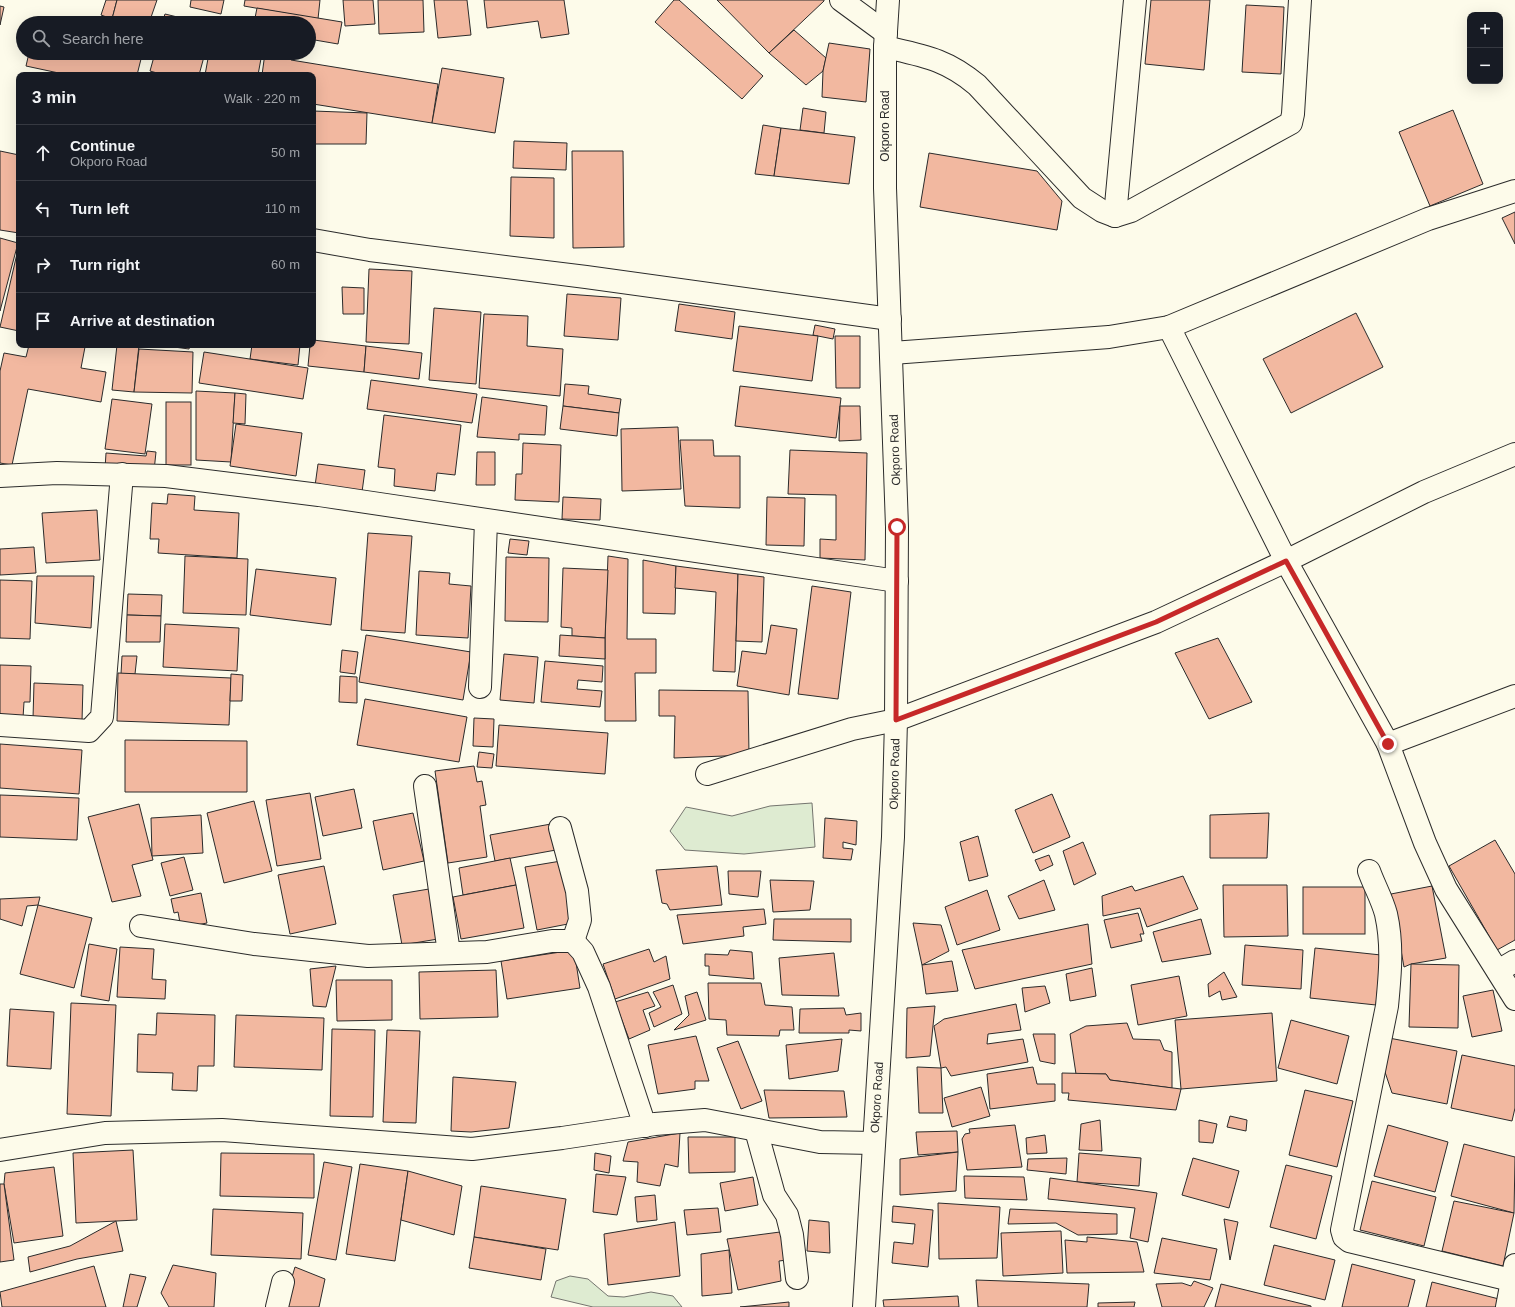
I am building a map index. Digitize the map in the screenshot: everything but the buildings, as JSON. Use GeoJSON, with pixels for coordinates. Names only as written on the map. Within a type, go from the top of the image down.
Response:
{"type":"FeatureCollection","features":[{"type":"Feature","properties":{"kind":"street"},"geometry":{"type":"LineString","coordinates":[[841,0],[886,40],[938,60],[961,72],[977,85],[1082,198],[1102,211],[1115,216],[1131,211],[1291,123],[1300,0]]}},
{"type":"Feature","properties":{"kind":"street","name":"Okporo Road"},"geometry":{"type":"LineString","coordinates":[[864,1307],[893,836],[896,720],[897,527],[885,188],[886,40],[888,0]]}},
{"type":"Feature","properties":{"kind":"street"},"geometry":{"type":"LineString","coordinates":[[1115,216],[1135,0]]}},
{"type":"Feature","properties":{"kind":"street"},"geometry":{"type":"LineString","coordinates":[[892,353],[1108,337],[1169,327],[1428,219],[1515,191]]}},
{"type":"Feature","properties":{"kind":"street"},"geometry":{"type":"LineString","coordinates":[[316,241],[370,250],[594,278],[890,319]]}},
{"type":"Feature","properties":{"kind":"street"},"geometry":{"type":"LineString","coordinates":[[1169,327],[1286,561],[1388,744],[1425,843],[1446,889],[1506,966],[1515,999]]}},
{"type":"Feature","properties":{"kind":"street"},"geometry":{"type":"LineString","coordinates":[[707,774],[852,729],[896,720],[1156,622],[1286,561],[1424,492],[1515,454]]}},
{"type":"Feature","properties":{"kind":"street"},"geometry":{"type":"LineString","coordinates":[[0,476],[58,473],[166,476],[319,495],[897,581]]}},
{"type":"Feature","properties":{"kind":"street"},"geometry":{"type":"LineString","coordinates":[[0,724],[88,731],[102,717],[122,474]]}},
{"type":"Feature","properties":{"kind":"street"},"geometry":{"type":"LineString","coordinates":[[480,687],[486,521]]}},
{"type":"Feature","properties":{"kind":"street"},"geometry":{"type":"LineString","coordinates":[[1388,744],[1515,696]]}},
{"type":"Feature","properties":{"kind":"street"},"geometry":{"type":"LineString","coordinates":[[425,786],[449,954]]}},
{"type":"Feature","properties":{"kind":"street"},"geometry":{"type":"LineString","coordinates":[[560,828],[577,891],[580,920],[573,941]]}},
{"type":"Feature","properties":{"kind":"street"},"geometry":{"type":"LineString","coordinates":[[1369,871],[1386,912],[1390,942],[1391,971],[1387,1006],[1342,1230],[1344,1237],[1349,1241],[1513,1272],[1507,1307]]}},
{"type":"Feature","properties":{"kind":"street"},"geometry":{"type":"LineString","coordinates":[[141,926],[254,944],[368,956],[487,952],[552,941],[573,941],[583,952],[599,987],[645,1126]]}},
{"type":"Feature","properties":{"kind":"street"},"geometry":{"type":"LineString","coordinates":[[0,1150],[105,1133],[222,1130],[472,1149],[645,1126],[705,1120],[820,1142],[874,1143]]}},
{"type":"Feature","properties":{"kind":"street"},"geometry":{"type":"LineString","coordinates":[[756,1130],[774,1195],[787,1215],[797,1278]]}},
{"type":"Feature","properties":{"kind":"street"},"geometry":{"type":"LineString","coordinates":[[277,1307],[283,1282]]}},
{"type":"Feature","properties":{"kind":"green space"},"geometry":{"type":"Polygon","coordinates":[[[812,803],[815,847],[744,854],[685,850],[670,831],[686,807],[732,816],[770,806],[812,803]]]}},
{"type":"Feature","properties":{"kind":"green space"},"geometry":{"type":"Polygon","coordinates":[[[570,1276],[588,1279],[608,1296],[624,1297],[651,1292],[673,1296],[682,1307],[593,1307],[551,1297],[556,1281],[570,1276]]]}},
{"type":"Feature","properties":{"kind":"route"},"geometry":{"type":"LineString","coordinates":[[897,527],[896,720],[1156,622],[1286,561],[1388,744]]}}]}
